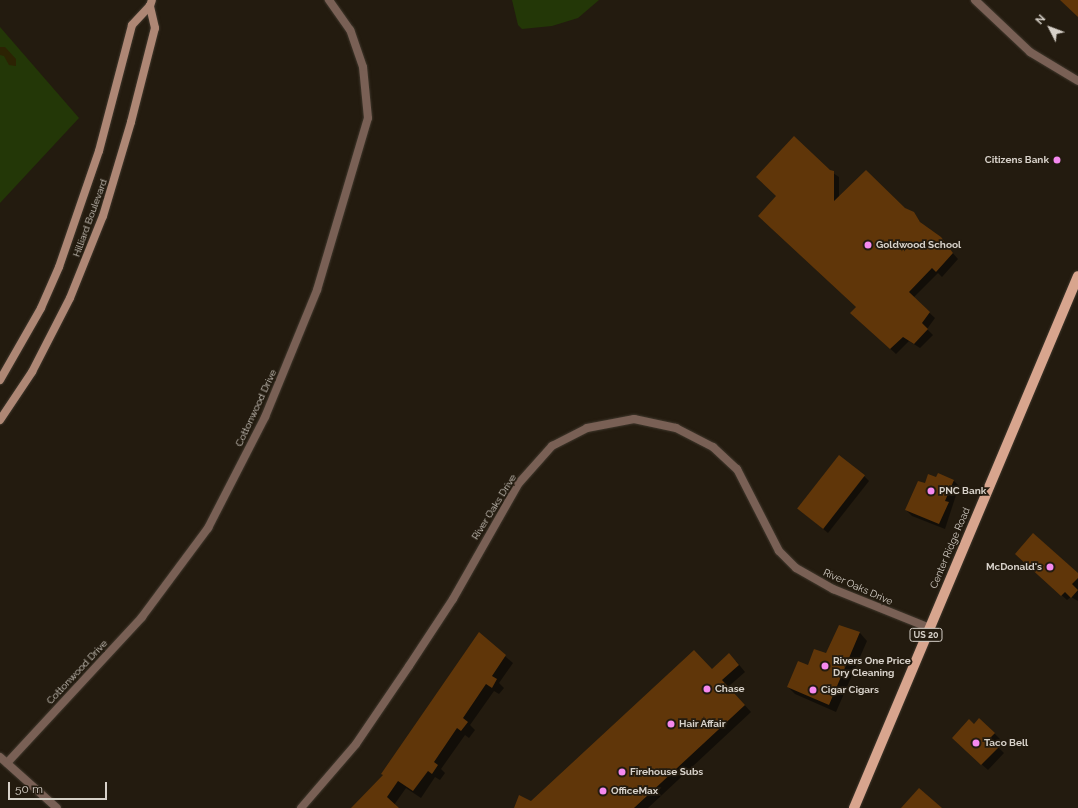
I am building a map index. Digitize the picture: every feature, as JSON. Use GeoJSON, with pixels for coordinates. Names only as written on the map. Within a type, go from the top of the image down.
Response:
{"type":"FeatureCollection","features":[{"type":"Feature","properties":{"kind":"main road","name":"Hilliard Boulevard"},"geometry":{"type":"LineString","coordinates":[[0,380],[41,308],[59,266],[99,150],[132,25],[151,3]]}},
{"type":"Feature","properties":{"kind":"main road","name":"Hilliard Boulevard"},"geometry":{"type":"LineString","coordinates":[[0,420],[32,372],[70,298],[103,216],[132,122],[155,28],[151,3]]}},
{"type":"Feature","properties":{"kind":"main road","name":"Center Ridge Road"},"geometry":{"type":"LineString","coordinates":[[854,808],[1078,276]]}},
{"type":"Feature","properties":{"kind":"street","name":"Cottonwood Drive"},"geometry":{"type":"LineString","coordinates":[[7,763],[146,611],[208,528],[265,417],[317,290],[368,118],[363,67],[350,30],[329,0]]}},
{"type":"Feature","properties":{"kind":"street"},"geometry":{"type":"LineString","coordinates":[[975,0],[1030,52],[1078,81]]}},
{"type":"Feature","properties":{"kind":"street","name":"River Oaks Drive"},"geometry":{"type":"LineString","coordinates":[[301,808],[356,744],[410,666],[453,599],[519,483],[552,446],[587,428],[634,419],[676,428],[713,447],[737,469],[779,550],[796,568],[833,589],[930,628]]}},
{"type":"Feature","properties":{"kind":"street"},"geometry":{"type":"LineString","coordinates":[[0,757],[57,808]]}},
{"type":"Feature","properties":{"kind":"green space"},"geometry":{"type":"Polygon","coordinates":[[[512,0],[599,0],[578,18],[552,26],[522,29],[518,25],[512,0]]]}},
{"type":"Feature","properties":{"kind":"green space"},"geometry":{"type":"Polygon","coordinates":[[[0,27],[79,118],[0,203],[0,27]]]}},
{"type":"Feature","properties":{"kind":"sand"},"geometry":{"type":"Polygon","coordinates":[[[0,47],[5,47],[16,59],[16,66],[9,65],[4,56],[0,55],[0,47]]]}},
{"type":"Feature","properties":{"kind":"building"},"geometry":{"type":"Polygon","coordinates":[[[1060,0],[1078,0],[1078,17],[1060,0]]]}},
{"type":"Feature","properties":{"kind":"building","name":"Goldwood School"},"geometry":{"type":"Polygon","coordinates":[[[794,136],[830,170],[834,171],[834,201],[866,170],[905,208],[914,212],[920,222],[941,237],[953,253],[936,272],[932,268],[909,292],[930,312],[922,323],[928,329],[914,344],[903,337],[890,349],[850,313],[856,307],[758,216],[776,196],[756,177],[794,136]]]}},
{"type":"Feature","properties":{"kind":"building"},"geometry":{"type":"Polygon","coordinates":[[[839,455],[865,475],[823,529],[797,509],[839,455]]]}},
{"type":"Feature","properties":{"kind":"building","name":"PNC Bank"},"geometry":{"type":"Polygon","coordinates":[[[938,473],[954,480],[945,501],[949,502],[939,524],[905,510],[918,481],[925,483],[928,474],[936,477],[938,473]]]}},
{"type":"Feature","properties":{"kind":"building"},"geometry":{"type":"Polygon","coordinates":[[[1033,533],[1078,573],[1078,578],[1072,584],[1078,590],[1071,598],[1065,592],[1061,596],[1015,554],[1033,533]]]}},
{"type":"Feature","properties":{"kind":"building"},"geometry":{"type":"Polygon","coordinates":[[[839,625],[860,632],[829,705],[787,687],[798,661],[808,665],[814,649],[826,653],[839,625]]]}},
{"type":"Feature","properties":{"kind":"building"},"geometry":{"type":"Polygon","coordinates":[[[479,632],[506,655],[492,676],[497,679],[492,688],[486,684],[463,718],[468,722],[461,731],[457,728],[434,762],[438,765],[432,774],[428,771],[413,791],[398,781],[387,797],[399,808],[351,808],[383,775],[381,774],[479,632]]]}},
{"type":"Feature","properties":{"kind":"building"},"geometry":{"type":"Polygon","coordinates":[[[694,650],[712,669],[729,653],[739,665],[722,680],[745,705],[634,808],[514,808],[519,795],[531,801],[694,650]]]}},
{"type":"Feature","properties":{"kind":"building","name":"Taco Bell"},"geometry":{"type":"Polygon","coordinates":[[[979,718],[995,733],[990,738],[999,747],[981,765],[952,738],[969,719],[974,724],[979,718]]]}},
{"type":"Feature","properties":{"kind":"building"},"geometry":{"type":"Polygon","coordinates":[[[919,788],[942,808],[901,808],[919,788]]]}},
{"type":"Feature","properties":{"kind":"place","name":"Citizens Bank"},"geometry":{"type":"Point","coordinates":[1057,160]}},
{"type":"Feature","properties":{"kind":"place","name":"Goldwood School"},"geometry":{"type":"Point","coordinates":[868,245]}},
{"type":"Feature","properties":{"kind":"place","name":"PNC Bank"},"geometry":{"type":"Point","coordinates":[931,491]}},
{"type":"Feature","properties":{"kind":"place","name":"McDonald's"},"geometry":{"type":"Point","coordinates":[1050,567]}},
{"type":"Feature","properties":{"kind":"place","name":"Rivers One Price Dry Cleaning"},"geometry":{"type":"Point","coordinates":[825,666]}},
{"type":"Feature","properties":{"kind":"place","name":"Chase"},"geometry":{"type":"Point","coordinates":[707,689]}},
{"type":"Feature","properties":{"kind":"place","name":"Cigar Cigars"},"geometry":{"type":"Point","coordinates":[813,690]}},
{"type":"Feature","properties":{"kind":"place","name":"Hair Affair"},"geometry":{"type":"Point","coordinates":[671,724]}},
{"type":"Feature","properties":{"kind":"place","name":"Taco Bell"},"geometry":{"type":"Point","coordinates":[976,743]}},
{"type":"Feature","properties":{"kind":"place","name":"Firehouse Subs"},"geometry":{"type":"Point","coordinates":[622,772]}},
{"type":"Feature","properties":{"kind":"place","name":"OfficeMax"},"geometry":{"type":"Point","coordinates":[603,791]}}]}
